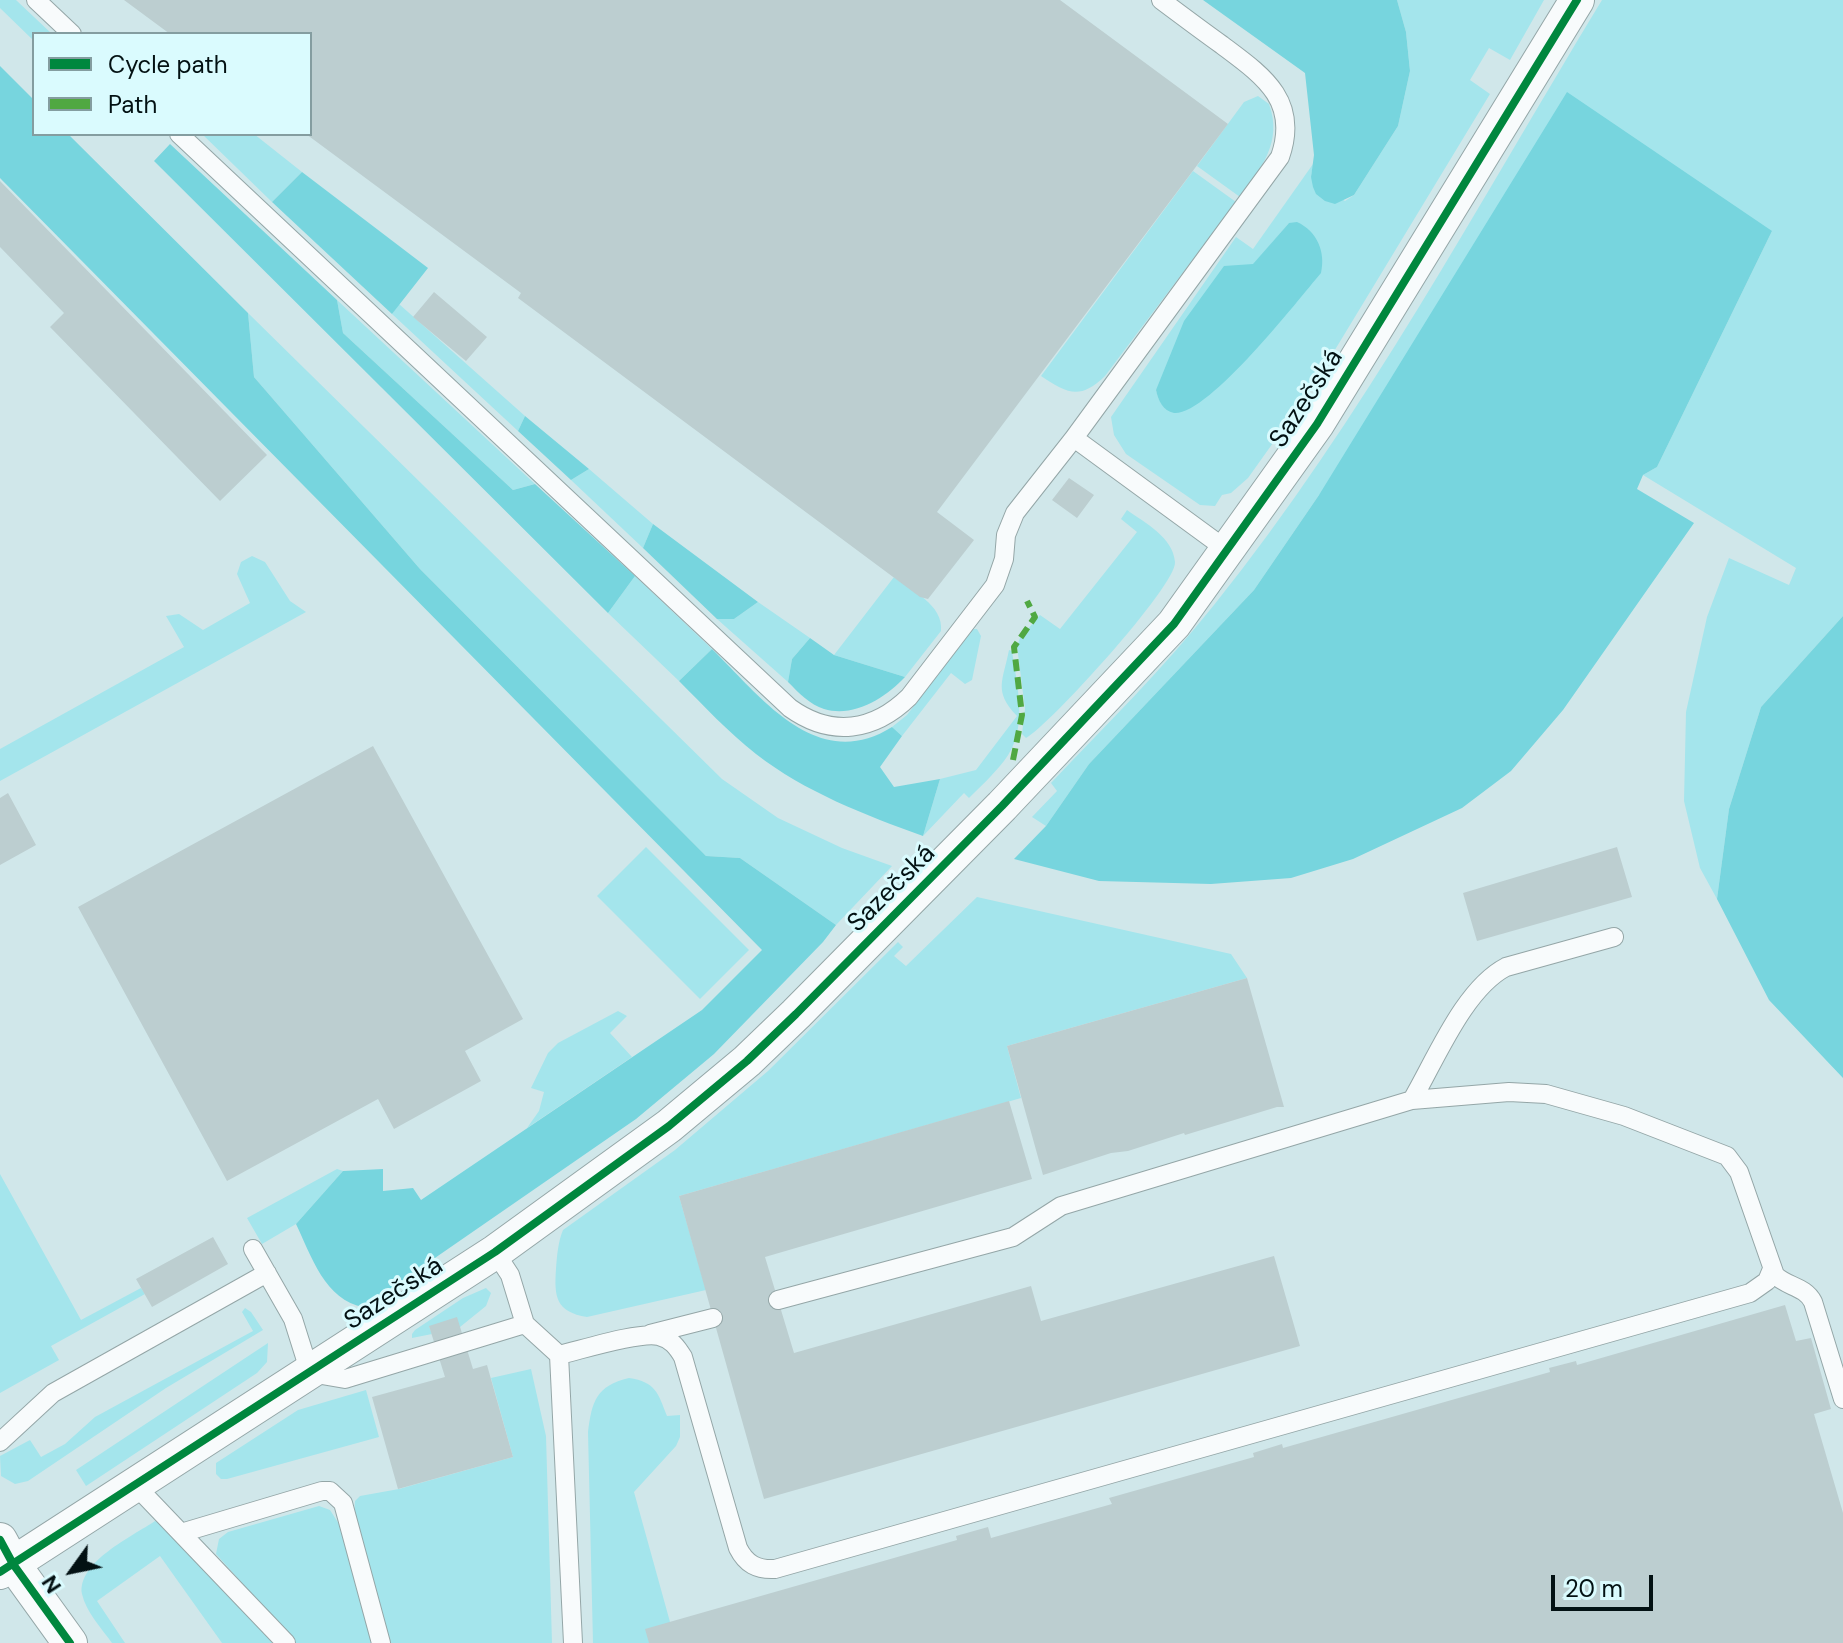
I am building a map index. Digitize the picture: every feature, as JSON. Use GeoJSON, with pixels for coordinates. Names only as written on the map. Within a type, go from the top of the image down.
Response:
{"type":"FeatureCollection","features":[{"type":"Feature","properties":{"kind":"street","name":"Sazečská"},"geometry":{"type":"LineString","coordinates":[[4,1559],[134,1484],[495,1252],[680,1117],[747,1061],[1002,806],[1174,624],[1317,424],[1577,0]]}},
{"type":"Feature","properties":{"kind":"street"},"geometry":{"type":"LineString","coordinates":[[4,1559],[70,1643]]}},
{"type":"Feature","properties":{"kind":"lane"},"geometry":{"type":"LineString","coordinates":[[36,0],[70,32]]}},
{"type":"Feature","properties":{"kind":"lane"},"geometry":{"type":"LineString","coordinates":[[181,136],[790,708],[818,723],[853,727],[875,722],[909,697],[995,585],[1004,559],[1006,535],[1015,513],[1267,178],[1284,147],[1284,110],[1271,87],[1253,69],[1161,0]]}},
{"type":"Feature","properties":{"kind":"lane"},"geometry":{"type":"LineString","coordinates":[[1074,438],[1227,550]]}},
{"type":"Feature","properties":{"kind":"lane"},"geometry":{"type":"LineString","coordinates":[[1412,1100],[1468,1002],[1493,974],[1506,967],[1614,937]]}},
{"type":"Feature","properties":{"kind":"lane"},"geometry":{"type":"LineString","coordinates":[[778,1300],[1013,1237],[1061,1206],[1412,1100],[1509,1092],[1546,1094],[1624,1116],[1727,1156],[1739,1172],[1772,1269],[1779,1280],[1804,1291],[1813,1302],[1843,1399]]}},
{"type":"Feature","properties":{"kind":"lane"},"geometry":{"type":"LineString","coordinates":[[253,1249],[293,1319],[310,1373],[345,1379],[525,1324]]}},
{"type":"Feature","properties":{"kind":"lane"},"geometry":{"type":"LineString","coordinates":[[495,1252],[510,1275],[525,1324],[559,1355],[573,1643]]}},
{"type":"Feature","properties":{"kind":"lane"},"geometry":{"type":"LineString","coordinates":[[647,1335],[669,1340],[683,1357],[738,1548],[752,1566],[764,1570],[1750,1293],[1763,1287],[1772,1269]]}},
{"type":"Feature","properties":{"kind":"lane"},"geometry":{"type":"LineString","coordinates":[[0,1442],[53,1393],[267,1273]]}},
{"type":"Feature","properties":{"kind":"lane"},"geometry":{"type":"LineString","coordinates":[[559,1355],[713,1318]]}},
{"type":"Feature","properties":{"kind":"lane"},"geometry":{"type":"LineString","coordinates":[[134,1484],[286,1643]]}},
{"type":"Feature","properties":{"kind":"lane"},"geometry":{"type":"LineString","coordinates":[[181,1533],[330,1491],[343,1503],[381,1643]]}},
{"type":"Feature","properties":{"kind":"shaded area"},"geometry":{"type":"Polygon","coordinates":[[[0,0],[16,0],[50,32],[32,32],[32,39],[0,8],[0,0]]]}},
{"type":"Feature","properties":{"kind":"shaded area"},"geometry":{"type":"Polygon","coordinates":[[[1203,0],[1397,0],[1406,32],[1410,71],[1398,126],[1354,195],[1335,204],[1325,201],[1313,187],[1314,155],[1305,73],[1203,0]]]}},
{"type":"Feature","properties":{"kind":"shaded area"},"geometry":{"type":"Polygon","coordinates":[[[1397,0],[1544,0],[1510,60],[1489,48],[1470,80],[1490,94],[1310,391],[1248,478],[1231,493],[1222,495],[1215,506],[1200,505],[1126,454],[1114,435],[1111,417],[1236,237],[1253,249],[1313,164],[1311,177],[1345,201],[1354,195],[1398,126],[1410,71],[1406,32],[1397,0]],[[1289,223],[1156,390],[1162,404],[1175,413],[1289,223]]]}},
{"type":"Feature","properties":{"kind":"shaded area"},"geometry":{"type":"Polygon","coordinates":[[[1602,0],[1843,0],[1843,616],[1761,707],[1729,809],[1717,899],[1700,868],[1684,801],[1686,712],[1707,617],[1729,558],[1789,585],[1796,568],[1643,475],[1657,467],[1772,231],[1319,495],[1254,590],[1089,764],[1046,826],[1032,817],[1057,791],[1051,783],[1155,674],[1269,534],[1418,309],[1602,0]]]}},
{"type":"Feature","properties":{"kind":"shaded area"},"geometry":{"type":"Polygon","coordinates":[[[0,66],[32,98],[32,136],[70,136],[248,313],[254,377],[420,569],[706,856],[740,858],[836,925],[714,1054],[636,1119],[364,1307],[350,1303],[329,1286],[296,1224],[343,1171],[383,1169],[383,1191],[413,1188],[421,1200],[702,1010],[762,950],[0,178],[0,66]]]}},
{"type":"Feature","properties":{"kind":"shaded area"},"geometry":{"type":"Polygon","coordinates":[[[1567,92],[1772,231],[1657,467],[1643,475],[1637,489],[1694,523],[1563,710],[1511,771],[1462,808],[1353,859],[1291,878],[1211,884],[1099,881],[1014,859],[1046,826],[1089,764],[1254,590],[1319,495],[1567,92]]]}},
{"type":"Feature","properties":{"kind":"shaded area"},"geometry":{"type":"Polygon","coordinates":[[[1258,96],[1269,104],[1273,118],[1272,142],[1262,165],[1240,197],[1197,166],[1244,102],[1258,96]]]}},
{"type":"Feature","properties":{"kind":"shaded area"},"geometry":{"type":"Polygon","coordinates":[[[204,136],[257,136],[302,172],[272,202],[204,136]]]}},
{"type":"Feature","properties":{"kind":"shaded area"},"geometry":{"type":"Polygon","coordinates":[[[170,144],[337,300],[343,333],[513,490],[535,484],[635,576],[608,613],[154,161],[170,144]]]}},
{"type":"Feature","properties":{"kind":"shaded area"},"geometry":{"type":"Polygon","coordinates":[[[1193,171],[1236,202],[1105,376],[1088,389],[1074,392],[1041,376],[1193,171]]]}},
{"type":"Feature","properties":{"kind":"shaded area"},"geometry":{"type":"Polygon","coordinates":[[[302,172],[428,268],[392,314],[272,202],[302,172]]]}},
{"type":"Feature","properties":{"kind":"shaded area"},"geometry":{"type":"Polygon","coordinates":[[[1297,222],[1310,231],[1318,243],[1322,257],[1321,273],[1252,354],[1208,396],[1189,409],[1174,413],[1167,410],[1156,390],[1184,321],[1224,266],[1253,264],[1289,223],[1297,222]]]}},
{"type":"Feature","properties":{"kind":"shaded area"},"geometry":{"type":"Polygon","coordinates":[[[337,300],[535,484],[513,490],[343,333],[337,300]]]}},
{"type":"Feature","properties":{"kind":"shaded area"},"geometry":{"type":"Polygon","coordinates":[[[399,304],[525,416],[518,431],[392,314],[399,304]]]}},
{"type":"Feature","properties":{"kind":"shaded area"},"geometry":{"type":"Polygon","coordinates":[[[248,313],[722,779],[778,818],[842,848],[892,866],[836,925],[740,858],[706,856],[420,569],[254,377],[248,313]]]}},
{"type":"Feature","properties":{"kind":"shaded area"},"geometry":{"type":"Polygon","coordinates":[[[525,416],[589,469],[571,480],[518,431],[525,416]]]}},
{"type":"Feature","properties":{"kind":"shaded area"},"geometry":{"type":"Polygon","coordinates":[[[589,469],[653,524],[643,548],[571,480],[589,469]]]}},
{"type":"Feature","properties":{"kind":"shaded area"},"geometry":{"type":"Polygon","coordinates":[[[1127,510],[1169,545],[1175,562],[1170,576],[1110,654],[1059,709],[1026,738],[1022,734],[1025,709],[1017,646],[1020,638],[1040,615],[1060,629],[1137,532],[1121,519],[1127,510]]]}},
{"type":"Feature","properties":{"kind":"shaded area"},"geometry":{"type":"Polygon","coordinates":[[[653,524],[758,602],[734,619],[717,619],[643,548],[653,524]]]}},
{"type":"Feature","properties":{"kind":"shaded area"},"geometry":{"type":"Polygon","coordinates":[[[252,556],[265,562],[290,601],[306,612],[0,781],[0,749],[184,647],[166,616],[179,614],[203,630],[250,603],[237,574],[241,562],[252,556]]]}},
{"type":"Feature","properties":{"kind":"shaded area"},"geometry":{"type":"Polygon","coordinates":[[[635,576],[712,649],[679,681],[608,613],[635,576]]]}},
{"type":"Feature","properties":{"kind":"shaded area"},"geometry":{"type":"Polygon","coordinates":[[[894,577],[925,599],[941,622],[941,631],[905,677],[834,655],[894,577]]]}},
{"type":"Feature","properties":{"kind":"shaded area"},"geometry":{"type":"Polygon","coordinates":[[[758,602],[810,638],[792,659],[788,682],[717,619],[734,619],[758,602]]]}},
{"type":"Feature","properties":{"kind":"shaded area"},"geometry":{"type":"Polygon","coordinates":[[[1843,616],[1843,1078],[1769,1000],[1717,899],[1729,809],[1761,707],[1843,616]]]}},
{"type":"Feature","properties":{"kind":"shaded area"},"geometry":{"type":"Polygon","coordinates":[[[973,629],[977,629],[981,636],[972,680],[965,684],[951,673],[902,736],[892,727],[907,715],[973,629]]]}},
{"type":"Feature","properties":{"kind":"shaded area"},"geometry":{"type":"Polygon","coordinates":[[[810,638],[834,655],[905,677],[878,699],[858,708],[835,711],[819,707],[804,698],[788,682],[792,659],[810,638]]]}},
{"type":"Feature","properties":{"kind":"shaded area"},"geometry":{"type":"Polygon","coordinates":[[[712,649],[771,707],[792,724],[815,736],[839,741],[865,739],[892,727],[902,736],[880,767],[894,787],[940,779],[923,836],[815,791],[775,768],[736,737],[679,681],[712,649]]]}},
{"type":"Feature","properties":{"kind":"shaded area"},"geometry":{"type":"Polygon","coordinates":[[[1009,650],[1012,651],[1019,708],[1012,749],[996,771],[969,798],[964,793],[923,836],[940,779],[976,770],[1017,716],[1002,692],[1009,650]]]}},
{"type":"Feature","properties":{"kind":"shaded area"},"geometry":{"type":"Polygon","coordinates":[[[646,847],[749,950],[700,999],[597,896],[646,847]]]}},
{"type":"Feature","properties":{"kind":"shaded area"},"geometry":{"type":"Polygon","coordinates":[[[977,897],[1231,954],[1247,978],[1007,1046],[1021,1098],[679,1196],[706,1290],[587,1317],[563,1307],[557,1295],[555,1279],[563,1230],[675,1150],[768,1071],[898,942],[903,947],[894,956],[906,966],[977,897]]]}},
{"type":"Feature","properties":{"kind":"shaded area"},"geometry":{"type":"Polygon","coordinates":[[[618,1011],[627,1016],[610,1033],[632,1057],[527,1128],[539,1111],[544,1092],[531,1088],[548,1053],[558,1043],[618,1011]]]}},
{"type":"Feature","properties":{"kind":"shaded area"},"geometry":{"type":"Polygon","coordinates":[[[337,1169],[343,1171],[296,1224],[262,1244],[247,1218],[337,1169]]]}},
{"type":"Feature","properties":{"kind":"shaded area"},"geometry":{"type":"Polygon","coordinates":[[[0,1174],[81,1320],[141,1288],[145,1294],[51,1346],[59,1360],[0,1393],[0,1174]]]}},
{"type":"Feature","properties":{"kind":"shaded area"},"geometry":{"type":"Polygon","coordinates":[[[486,1288],[491,1293],[486,1306],[460,1327],[429,1326],[432,1334],[412,1338],[415,1330],[463,1298],[486,1288]]]}},
{"type":"Feature","properties":{"kind":"shaded area"},"geometry":{"type":"Polygon","coordinates":[[[245,1308],[263,1330],[166,1388],[28,1481],[15,1484],[1,1476],[0,1456],[30,1440],[41,1457],[65,1444],[95,1417],[253,1331],[242,1312],[245,1308]]]}},
{"type":"Feature","properties":{"kind":"shaded area"},"geometry":{"type":"Polygon","coordinates":[[[268,1343],[267,1362],[257,1373],[86,1486],[76,1470],[268,1343]]]}},
{"type":"Feature","properties":{"kind":"shaded area"},"geometry":{"type":"Polygon","coordinates":[[[531,1369],[546,1436],[552,1643],[390,1643],[354,1518],[355,1501],[360,1496],[399,1489],[513,1457],[491,1378],[531,1369]]]}},
{"type":"Feature","properties":{"kind":"shaded area"},"geometry":{"type":"Polygon","coordinates":[[[629,1378],[645,1382],[655,1390],[667,1416],[680,1415],[680,1437],[676,1446],[634,1492],[670,1622],[649,1643],[593,1643],[588,1432],[591,1412],[598,1396],[609,1385],[629,1378]]]}},
{"type":"Feature","properties":{"kind":"shaded area"},"geometry":{"type":"Polygon","coordinates":[[[366,1390],[379,1437],[227,1479],[221,1479],[216,1474],[216,1463],[298,1410],[366,1390]]]}},
{"type":"Feature","properties":{"kind":"shaded area"},"geometry":{"type":"Polygon","coordinates":[[[319,1506],[330,1510],[339,1524],[373,1643],[296,1643],[216,1554],[219,1539],[228,1532],[319,1506]]]}},
{"type":"Feature","properties":{"kind":"shaded area"},"geometry":{"type":"Polygon","coordinates":[[[155,1521],[162,1524],[273,1643],[222,1643],[160,1556],[97,1601],[125,1643],[112,1643],[87,1607],[82,1594],[83,1582],[88,1571],[108,1551],[155,1521]]]}},
{"type":"Feature","properties":{"kind":"building"},"geometry":{"type":"Polygon","coordinates":[[[124,0],[1060,0],[1228,124],[937,512],[974,540],[928,599],[920,597],[518,298],[521,293],[309,136],[312,136],[312,32],[167,32],[124,0]]]}},
{"type":"Feature","properties":{"kind":"building"},"geometry":{"type":"Polygon","coordinates":[[[0,181],[267,455],[220,501],[50,327],[64,313],[0,247],[0,181]]]}},
{"type":"Feature","properties":{"kind":"building"},"geometry":{"type":"Polygon","coordinates":[[[434,292],[487,337],[466,361],[413,317],[434,292]]]}},
{"type":"Feature","properties":{"kind":"building"},"geometry":{"type":"Polygon","coordinates":[[[1069,478],[1094,495],[1077,518],[1052,500],[1069,478]]]}},
{"type":"Feature","properties":{"kind":"building"},"geometry":{"type":"Polygon","coordinates":[[[373,746],[523,1019],[465,1051],[481,1081],[394,1129],[378,1099],[227,1181],[78,907],[373,746]]]}},
{"type":"Feature","properties":{"kind":"building"},"geometry":{"type":"Polygon","coordinates":[[[8,793],[36,845],[0,865],[0,798],[8,793]]]}},
{"type":"Feature","properties":{"kind":"building"},"geometry":{"type":"Polygon","coordinates":[[[1617,847],[1632,897],[1477,941],[1463,893],[1617,847]]]}},
{"type":"Feature","properties":{"kind":"building"},"geometry":{"type":"Polygon","coordinates":[[[1247,978],[1284,1107],[1128,1151],[1111,1153],[1043,1175],[1007,1046],[1247,978]]]}},
{"type":"Feature","properties":{"kind":"building"},"geometry":{"type":"Polygon","coordinates":[[[1009,1101],[1032,1179],[765,1257],[794,1353],[1031,1286],[1041,1321],[1274,1256],[1300,1346],[764,1499],[679,1196],[1009,1101]]]}},
{"type":"Feature","properties":{"kind":"building"},"geometry":{"type":"Polygon","coordinates":[[[213,1237],[228,1264],[152,1307],[136,1279],[213,1237]]]}},
{"type":"Feature","properties":{"kind":"building"},"geometry":{"type":"Polygon","coordinates":[[[1785,1305],[1796,1341],[1811,1338],[1831,1409],[1814,1414],[1843,1513],[1843,1643],[649,1643],[645,1629],[957,1540],[956,1536],[988,1527],[991,1538],[1112,1504],[1109,1498],[1254,1457],[1253,1453],[1282,1444],[1283,1448],[1550,1372],[1549,1368],[1576,1361],[1577,1365],[1785,1305]]]}},
{"type":"Feature","properties":{"kind":"building"},"geometry":{"type":"Polygon","coordinates":[[[457,1317],[473,1369],[487,1365],[513,1457],[398,1489],[372,1397],[445,1377],[429,1326],[457,1317]]]}},
{"type":"Feature","properties":{"kind":"marked path"},"geometry":{"type":"LineString","coordinates":[[1013,760],[1022,715],[1014,647],[1035,617],[1027,601]]}},
{"type":"Feature","properties":{"kind":"cycle path"},"geometry":{"type":"LineString","coordinates":[[0,1572],[495,1252],[669,1126],[747,1061],[796,1014],[1002,806],[1174,624],[1317,424],[1577,0]]}},
{"type":"Feature","properties":{"kind":"cycle path"},"geometry":{"type":"LineString","coordinates":[[0,1540],[13,1564],[70,1643]]}}]}
